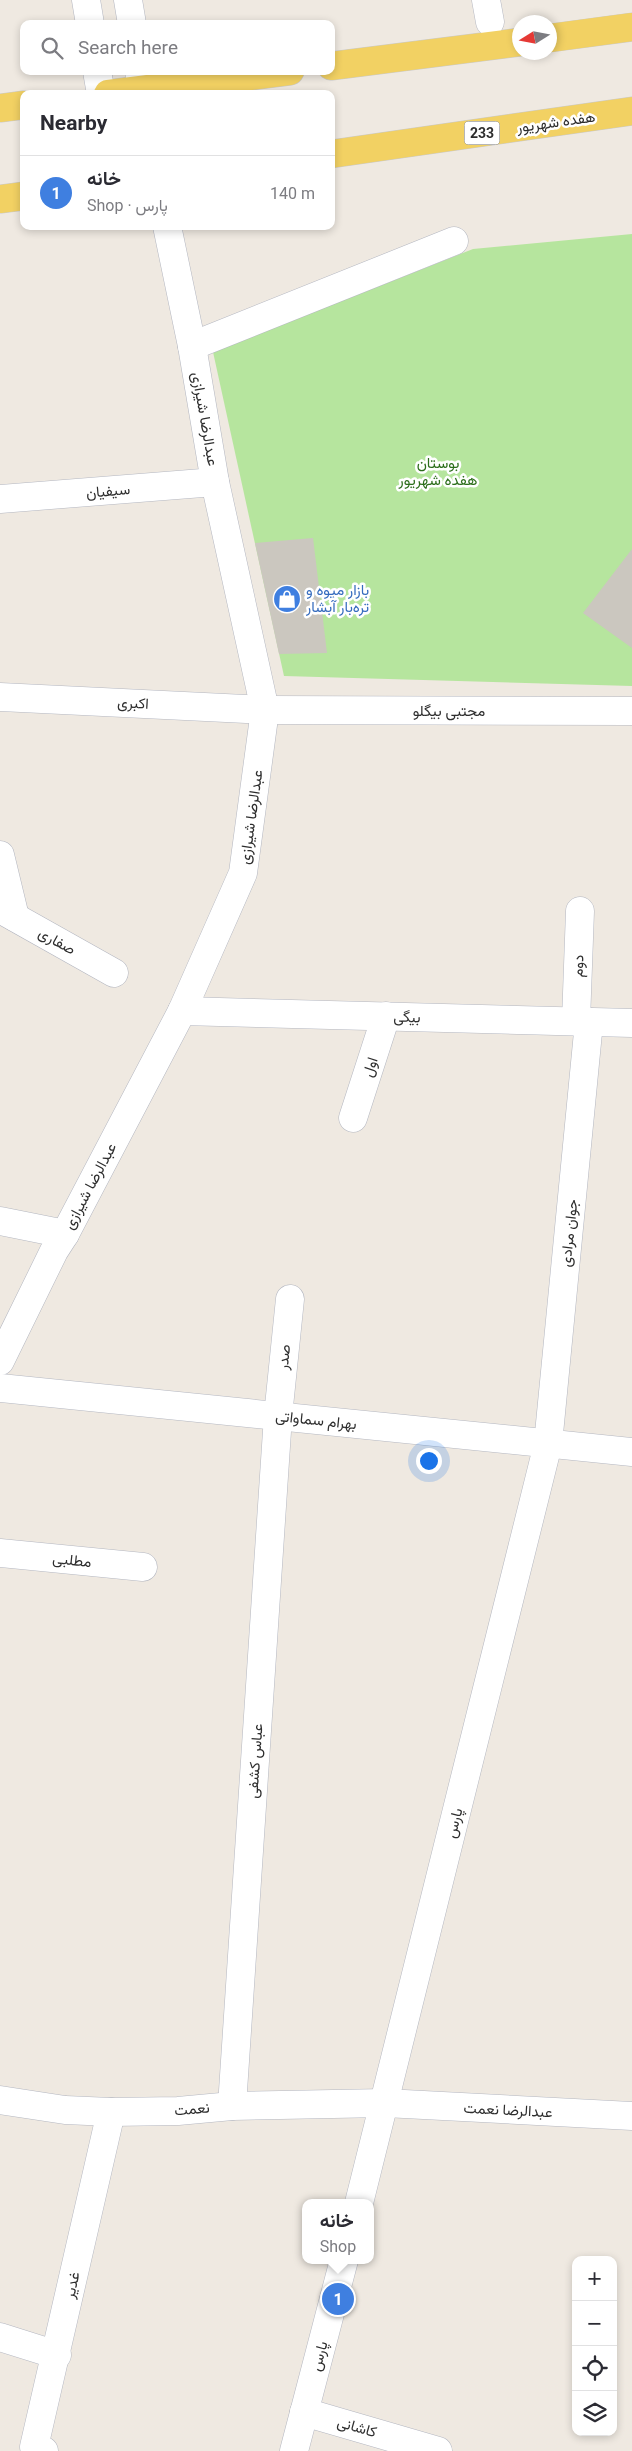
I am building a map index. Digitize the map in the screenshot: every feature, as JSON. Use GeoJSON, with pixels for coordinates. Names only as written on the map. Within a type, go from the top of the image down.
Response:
{"type":"FeatureCollection","features":[{"type":"Feature","properties":{"kind":"main road"},"geometry":{"type":"LineString","coordinates":[[557,37],[632,27]]}},
{"type":"Feature","properties":{"kind":"main road"},"geometry":{"type":"LineString","coordinates":[[335,65],[512,43]]}},
{"type":"Feature","properties":{"kind":"main road"},"geometry":{"type":"LineString","coordinates":[[123,90],[142,85],[248,75]]}},
{"type":"Feature","properties":{"kind":"main road"},"geometry":{"type":"LineString","coordinates":[[0,108],[20,106]]}},
{"type":"Feature","properties":{"kind":"main road","name":"هفده شهریور"},"geometry":{"type":"LineString","coordinates":[[335,153],[632,111]]}},
{"type":"Feature","properties":{"kind":"main road"},"geometry":{"type":"LineString","coordinates":[[0,199],[20,196]]}},
{"type":"Feature","properties":{"kind":"street"},"geometry":{"type":"LineString","coordinates":[[86,0],[89,20]]}},
{"type":"Feature","properties":{"kind":"street"},"geometry":{"type":"LineString","coordinates":[[128,0],[131,20]]}},
{"type":"Feature","properties":{"kind":"street"},"geometry":{"type":"LineString","coordinates":[[98,75],[100,90]]}},
{"type":"Feature","properties":{"kind":"street","name":"عبدالرضا شیرازی"},"geometry":{"type":"LineString","coordinates":[[0,1360],[54,1251],[65,1234],[182,1011],[243,873],[265,710],[215,482],[192,346],[168,230]]}},
{"type":"Feature","properties":{"kind":"street"},"geometry":{"type":"LineString","coordinates":[[192,346],[454,241]]}},
{"type":"Feature","properties":{"kind":"street","name":"سیفیان"},"geometry":{"type":"LineString","coordinates":[[0,499],[215,482]]}},
{"type":"Feature","properties":{"kind":"street","name":"اکبری"},"geometry":{"type":"LineString","coordinates":[[0,696],[265,710]]}},
{"type":"Feature","properties":{"kind":"street","name":"مجتبی بیگلو"},"geometry":{"type":"LineString","coordinates":[[265,710],[632,711]]}},
{"type":"Feature","properties":{"kind":"street"},"geometry":{"type":"LineString","coordinates":[[0,855],[8,913]]}},
{"type":"Feature","properties":{"kind":"street","name":"دوم"},"geometry":{"type":"LineString","coordinates":[[580,912],[583,1022]]}},
{"type":"Feature","properties":{"kind":"street","name":"صفاری"},"geometry":{"type":"LineString","coordinates":[[8,913],[114,973]]}},
{"type":"Feature","properties":{"kind":"street","name":"بیگی"},"geometry":{"type":"LineString","coordinates":[[182,1011],[632,1023]]}},
{"type":"Feature","properties":{"kind":"street","name":"اول"},"geometry":{"type":"LineString","coordinates":[[353,1118],[386,1016]]}},
{"type":"Feature","properties":{"kind":"street","name":"جوان مرادی"},"geometry":{"type":"LineString","coordinates":[[548,1444],[583,1022]]}},
{"type":"Feature","properties":{"kind":"street"},"geometry":{"type":"LineString","coordinates":[[0,1220],[65,1234]]}},
{"type":"Feature","properties":{"kind":"street","name":"صدر"},"geometry":{"type":"LineString","coordinates":[[278,1416],[290,1299]]}},
{"type":"Feature","properties":{"kind":"street","name":"بهرام سماواتی"},"geometry":{"type":"LineString","coordinates":[[0,1388],[632,1452]]}},
{"type":"Feature","properties":{"kind":"street","name":"عباس کشفی"},"geometry":{"type":"LineString","coordinates":[[232,2106],[278,1416]]}},
{"type":"Feature","properties":{"kind":"street","name":"پارس"},"geometry":{"type":"LineString","coordinates":[[360,2199],[548,1444]]}},
{"type":"Feature","properties":{"kind":"street","name":"مطلبی"},"geometry":{"type":"LineString","coordinates":[[0,1553],[143,1567]]}},
{"type":"Feature","properties":{"kind":"street","name":"نعمت"},"geometry":{"type":"LineString","coordinates":[[0,2100],[65,2110],[111,2112],[178,2111],[232,2106],[385,2103]]}},
{"type":"Feature","properties":{"kind":"street","name":"عبدالرضا نعمت"},"geometry":{"type":"LineString","coordinates":[[385,2103],[632,2116]]}},
{"type":"Feature","properties":{"kind":"street","name":"غدیر"},"geometry":{"type":"LineString","coordinates":[[44,2451],[34,2447],[57,2354],[111,2112]]}},
{"type":"Feature","properties":{"kind":"street","name":"پارس"},"geometry":{"type":"LineString","coordinates":[[294,2451],[343,2264]]}},
{"type":"Feature","properties":{"kind":"street"},"geometry":{"type":"LineString","coordinates":[[0,2337],[57,2354]]}},
{"type":"Feature","properties":{"kind":"street","name":"کاشانی"},"geometry":{"type":"LineString","coordinates":[[304,2412],[438,2451]]}},
{"type":"Feature","properties":{"kind":"green space","name":"بوستان هفده شهریور"},"geometry":{"type":"Polygon","coordinates":[[[632,234],[632,686],[284,676],[213,352],[473,249],[632,234]]]}},
{"type":"Feature","properties":{"kind":"building"},"geometry":{"type":"Polygon","coordinates":[[[313,538],[327,653],[279,654],[255,543],[313,538]]]}},
{"type":"Feature","properties":{"kind":"building"},"geometry":{"type":"Polygon","coordinates":[[[632,549],[632,648],[583,613],[632,549]]]}},
{"type":"Feature","properties":{"kind":"place","name":"بازار میوه و تره‌بار آبشار"},"geometry":{"type":"Point","coordinates":[287,599]}},
{"type":"Feature","properties":{"kind":"place","name":"خانه"},"geometry":{"type":"Point","coordinates":[338,2299]}}]}
